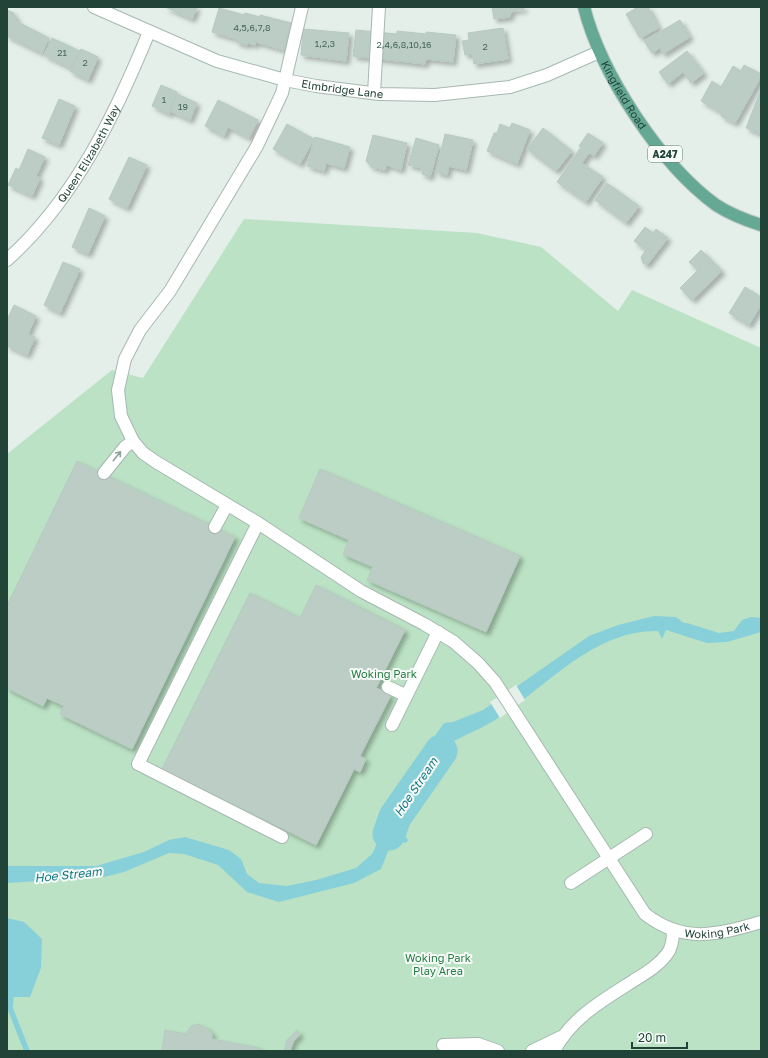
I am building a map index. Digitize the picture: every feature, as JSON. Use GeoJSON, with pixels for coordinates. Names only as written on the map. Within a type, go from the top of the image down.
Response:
{"type":"FeatureCollection","features":[{"type":"Feature","properties":{"kind":"main road","name":"Kingfield Road"},"geometry":{"type":"LineString","coordinates":[[584,7],[589,26],[599,52],[622,94],[637,117],[665,154],[684,175],[717,205],[730,213],[761,225]]}},
{"type":"Feature","properties":{"kind":"street","name":"Elmbridge Lane"},"geometry":{"type":"LineString","coordinates":[[94,7],[217,61],[285,80],[316,86],[374,93],[408,96],[435,95],[510,87],[547,75],[599,52]]}},
{"type":"Feature","properties":{"kind":"street","name":"Woking Park"},"geometry":{"type":"LineString","coordinates":[[302,7],[282,93],[257,146],[174,284],[140,330],[125,359],[118,390],[119,405],[126,428],[133,441],[143,453],[156,462],[258,523],[361,591],[438,632],[467,652],[495,682],[608,859],[645,914],[656,922],[673,930],[700,935],[714,934],[761,922]]}},
{"type":"Feature","properties":{"kind":"street"},"geometry":{"type":"LineString","coordinates":[[374,93],[379,7]]}},
{"type":"Feature","properties":{"kind":"street","name":"Queen Elizabeth Way"},"geometry":{"type":"LineString","coordinates":[[7,260],[36,232],[70,188],[103,132],[149,32]]}},
{"type":"Feature","properties":{"kind":"street"},"geometry":{"type":"LineString","coordinates":[[104,473],[125,447],[133,441]]}},
{"type":"Feature","properties":{"kind":"street"},"geometry":{"type":"LineString","coordinates":[[215,527],[227,505]]}},
{"type":"Feature","properties":{"kind":"street"},"geometry":{"type":"LineString","coordinates":[[258,523],[138,764],[282,837]]}},
{"type":"Feature","properties":{"kind":"street"},"geometry":{"type":"LineString","coordinates":[[392,725],[405,695],[438,632]]}},
{"type":"Feature","properties":{"kind":"street"},"geometry":{"type":"LineString","coordinates":[[388,687],[405,695]]}},
{"type":"Feature","properties":{"kind":"street"},"geometry":{"type":"LineString","coordinates":[[571,883],[646,834]]}},
{"type":"Feature","properties":{"kind":"street"},"geometry":{"type":"LineString","coordinates":[[554,1051],[562,1036],[578,1019],[598,1004],[651,970],[668,953],[673,930]]}},
{"type":"Feature","properties":{"kind":"street"},"geometry":{"type":"LineString","coordinates":[[532,1051],[562,1036]]}},
{"type":"Feature","properties":{"kind":"street"},"geometry":{"type":"LineString","coordinates":[[443,1045],[478,1044],[498,1051]]}},
{"type":"Feature","properties":{"kind":"green space","name":"Woking Park"},"geometry":{"type":"Polygon","coordinates":[[[244,219],[477,233],[541,247],[618,311],[632,290],[761,348],[761,1051],[7,1051],[7,454],[112,370],[143,378],[244,219]]]}},
{"type":"Feature","properties":{"kind":"water"},"geometry":{"type":"Polygon","coordinates":[[[654,616],[676,617],[684,623],[719,633],[734,631],[742,620],[751,617],[761,618],[761,632],[727,642],[707,643],[666,630],[662,639],[658,631],[633,633],[611,640],[589,651],[510,710],[490,723],[452,742],[448,756],[442,768],[435,781],[426,792],[410,785],[424,770],[432,740],[444,723],[453,722],[483,710],[589,636],[618,625],[654,616]]]}},
{"type":"Feature","properties":{"kind":"water"},"geometry":{"type":"Polygon","coordinates":[[[403,790],[418,798],[404,811],[381,869],[354,883],[279,902],[247,892],[218,865],[184,854],[169,853],[124,872],[104,877],[7,883],[7,866],[96,866],[144,852],[169,840],[185,837],[229,850],[241,859],[247,874],[259,883],[287,886],[316,880],[356,868],[372,854],[383,830],[391,807],[403,790]]]}},
{"type":"Feature","properties":{"kind":"water"},"geometry":{"type":"Polygon","coordinates":[[[7,918],[24,922],[42,939],[41,968],[30,997],[8,997],[7,995],[7,918]]]}},
{"type":"Feature","properties":{"kind":"pier"},"geometry":{"type":"Polygon","coordinates":[[[516,685],[525,700],[500,718],[490,702],[516,685]]]}},
{"type":"Feature","properties":{"kind":"building"},"geometry":{"type":"Polygon","coordinates":[[[165,7],[197,7],[192,19],[165,7]]]}},
{"type":"Feature","properties":{"kind":"building"},"geometry":{"type":"Polygon","coordinates":[[[492,7],[524,7],[524,9],[511,11],[510,17],[494,19],[492,7]]]}},
{"type":"Feature","properties":{"kind":"building"},"geometry":{"type":"Polygon","coordinates":[[[638,7],[648,7],[659,28],[640,38],[626,14],[638,7]]]}},
{"type":"Feature","properties":{"kind":"building"},"geometry":{"type":"Polygon","coordinates":[[[219,8],[244,15],[245,13],[260,17],[260,15],[291,23],[284,50],[256,42],[255,45],[248,43],[247,45],[236,42],[237,39],[212,32],[219,8]]]}},
{"type":"Feature","properties":{"kind":"building"},"geometry":{"type":"Polygon","coordinates":[[[7,10],[14,13],[13,16],[17,18],[16,21],[49,38],[42,53],[7,36],[7,10]]]}},
{"type":"Feature","properties":{"kind":"building"},"geometry":{"type":"Polygon","coordinates":[[[680,20],[690,37],[663,54],[660,48],[652,53],[644,41],[680,20]]]}},
{"type":"Feature","properties":{"kind":"building"},"geometry":{"type":"Polygon","coordinates":[[[503,28],[508,59],[474,64],[472,54],[465,55],[462,41],[469,40],[468,33],[503,28]]]}},
{"type":"Feature","properties":{"kind":"building"},"geometry":{"type":"Polygon","coordinates":[[[303,29],[349,33],[346,61],[301,55],[303,29]]]}},
{"type":"Feature","properties":{"kind":"building"},"geometry":{"type":"Polygon","coordinates":[[[356,30],[397,34],[397,31],[456,35],[453,62],[426,59],[425,64],[353,56],[356,30]]]}},
{"type":"Feature","properties":{"kind":"building"},"geometry":{"type":"Polygon","coordinates":[[[52,38],[80,51],[71,68],[44,55],[52,38]]]}},
{"type":"Feature","properties":{"kind":"building"},"geometry":{"type":"Polygon","coordinates":[[[81,49],[98,57],[88,80],[70,71],[81,49]]]}},
{"type":"Feature","properties":{"kind":"building"},"geometry":{"type":"Polygon","coordinates":[[[687,51],[704,73],[691,83],[683,72],[668,84],[659,72],[687,51]]]}},
{"type":"Feature","properties":{"kind":"building"},"geometry":{"type":"Polygon","coordinates":[[[744,65],[761,74],[761,77],[735,123],[721,116],[722,113],[701,101],[712,81],[721,87],[733,66],[741,71],[744,65]]]}},
{"type":"Feature","properties":{"kind":"building"},"geometry":{"type":"Polygon","coordinates":[[[161,85],[177,92],[169,114],[152,106],[161,85]]]}},
{"type":"Feature","properties":{"kind":"building"},"geometry":{"type":"Polygon","coordinates":[[[761,92],[761,134],[746,128],[761,92]]]}},
{"type":"Feature","properties":{"kind":"building"},"geometry":{"type":"Polygon","coordinates":[[[177,94],[197,103],[190,120],[170,111],[177,94]]]}},
{"type":"Feature","properties":{"kind":"building"},"geometry":{"type":"Polygon","coordinates":[[[59,99],[75,106],[59,145],[42,138],[59,99]]]}},
{"type":"Feature","properties":{"kind":"building"},"geometry":{"type":"Polygon","coordinates":[[[218,100],[258,120],[249,138],[228,127],[224,136],[205,126],[218,100]]]}},
{"type":"Feature","properties":{"kind":"building"},"geometry":{"type":"Polygon","coordinates":[[[512,123],[530,130],[517,164],[487,151],[494,133],[497,133],[500,124],[510,128],[512,123]]]}},
{"type":"Feature","properties":{"kind":"building"},"geometry":{"type":"Polygon","coordinates":[[[287,124],[314,139],[300,164],[273,149],[287,124]]]}},
{"type":"Feature","properties":{"kind":"building"},"geometry":{"type":"Polygon","coordinates":[[[543,128],[572,151],[556,171],[527,149],[543,128]]]}},
{"type":"Feature","properties":{"kind":"building"},"geometry":{"type":"Polygon","coordinates":[[[588,133],[603,143],[594,156],[589,153],[582,163],[603,177],[586,202],[557,182],[581,147],[579,146],[588,133]]]}},
{"type":"Feature","properties":{"kind":"building"},"geometry":{"type":"Polygon","coordinates":[[[445,134],[473,140],[466,170],[449,166],[447,175],[436,172],[445,134]]]}},
{"type":"Feature","properties":{"kind":"building"},"geometry":{"type":"Polygon","coordinates":[[[373,135],[407,143],[401,170],[387,165],[385,170],[372,167],[366,161],[373,135]]]}},
{"type":"Feature","properties":{"kind":"building"},"geometry":{"type":"Polygon","coordinates":[[[315,137],[350,147],[344,168],[326,163],[324,171],[307,166],[315,137]]]}},
{"type":"Feature","properties":{"kind":"building"},"geometry":{"type":"Polygon","coordinates":[[[416,138],[439,145],[430,177],[422,174],[422,168],[408,165],[416,138]]]}},
{"type":"Feature","properties":{"kind":"building"},"geometry":{"type":"Polygon","coordinates":[[[28,149],[45,157],[36,176],[40,178],[32,196],[8,185],[16,168],[19,170],[28,149]]]}},
{"type":"Feature","properties":{"kind":"building"},"geometry":{"type":"Polygon","coordinates":[[[129,157],[147,165],[127,208],[109,199],[129,157]]]}},
{"type":"Feature","properties":{"kind":"building"},"geometry":{"type":"Polygon","coordinates":[[[607,183],[639,206],[626,223],[595,200],[607,183]]]}},
{"type":"Feature","properties":{"kind":"building"},"geometry":{"type":"Polygon","coordinates":[[[89,208],[105,216],[88,254],[72,247],[89,208]]]}},
{"type":"Feature","properties":{"kind":"building"},"geometry":{"type":"Polygon","coordinates":[[[645,227],[653,233],[656,229],[668,238],[647,265],[643,263],[641,257],[646,250],[634,241],[645,227]]]}},
{"type":"Feature","properties":{"kind":"building"},"geometry":{"type":"Polygon","coordinates":[[[701,250],[722,271],[692,300],[680,288],[698,270],[689,262],[701,250]]]}},
{"type":"Feature","properties":{"kind":"building"},"geometry":{"type":"Polygon","coordinates":[[[63,262],[80,269],[60,313],[44,305],[63,262]]]}},
{"type":"Feature","properties":{"kind":"building"},"geometry":{"type":"Polygon","coordinates":[[[745,287],[761,297],[761,305],[749,325],[729,313],[745,287]]]}},
{"type":"Feature","properties":{"kind":"building"},"geometry":{"type":"Polygon","coordinates":[[[14,305],[36,316],[28,334],[35,337],[27,355],[7,346],[7,320],[14,305]]]}},
{"type":"Feature","properties":{"kind":"building"},"geometry":{"type":"Polygon","coordinates":[[[77,461],[235,537],[132,749],[60,714],[64,706],[47,698],[43,706],[7,688],[7,606],[77,461]]]}},
{"type":"Feature","properties":{"kind":"building"},"geometry":{"type":"Polygon","coordinates":[[[320,469],[520,556],[486,632],[367,580],[373,567],[343,554],[349,540],[299,518],[320,469]]]}},
{"type":"Feature","properties":{"kind":"building"},"geometry":{"type":"Polygon","coordinates":[[[316,585],[405,630],[376,688],[391,695],[360,756],[366,759],[360,772],[354,769],[316,845],[162,769],[250,593],[300,618],[316,585]]]}},
{"type":"Feature","properties":{"kind":"building"},"geometry":{"type":"Polygon","coordinates":[[[198,1024],[208,1029],[212,1034],[212,1039],[260,1048],[259,1051],[162,1051],[165,1030],[186,1034],[191,1026],[198,1024]]]}},
{"type":"Feature","properties":{"kind":"building"},"geometry":{"type":"Polygon","coordinates":[[[297,1030],[300,1035],[294,1040],[290,1051],[284,1051],[287,1040],[297,1030]]]}},
{"type":"Feature","properties":{"kind":"waterway","name":"Hoe Stream"},"geometry":{"type":"LineString","coordinates":[[389,834],[395,817],[441,751]]}},
{"type":"Feature","properties":{"kind":"waterway"},"geometry":{"type":"LineString","coordinates":[[389,833],[405,840]]}},
{"type":"Feature","properties":{"kind":"waterway"},"geometry":{"type":"LineString","coordinates":[[11,997],[10,1008],[27,1051]]}},
{"type":"Feature","properties":{"kind":"park label","name":"Woking Park Play Area"},"geometry":{"type":"Point","coordinates":[438,964]}}]}
